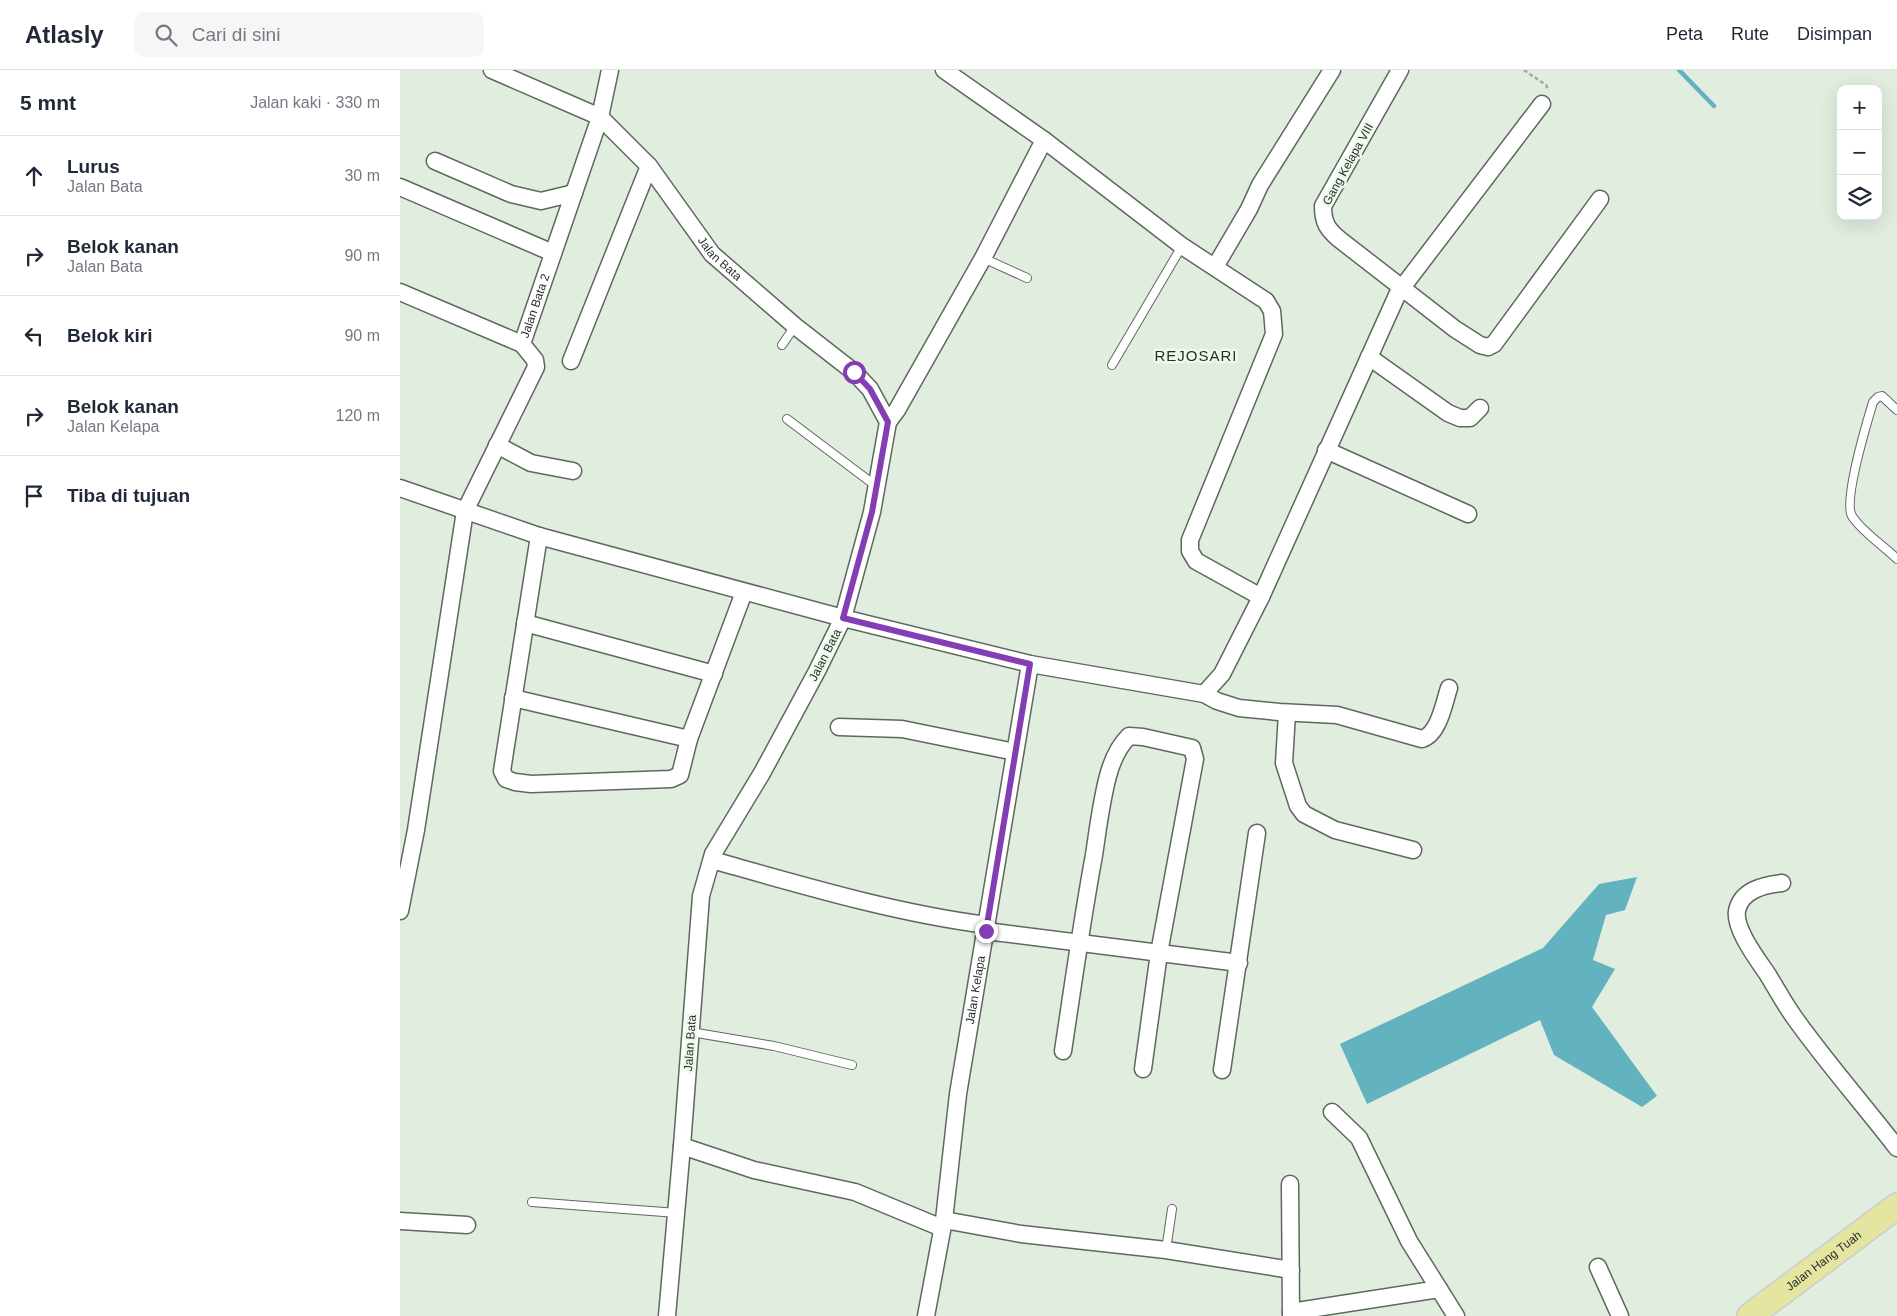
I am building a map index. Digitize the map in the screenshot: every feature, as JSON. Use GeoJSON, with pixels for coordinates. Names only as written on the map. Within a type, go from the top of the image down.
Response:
{"type":"FeatureCollection","features":[{"type":"Feature","properties":{"kind":"main road","name":"Jalan Hang Tuah"},"geometry":{"type":"LineString","coordinates":[[1750,1316],[1897,1206]]}},
{"type":"Feature","properties":{"kind":"street","name":"Jalan Bata"},"geometry":{"type":"LineString","coordinates":[[492,70],[600,117],[649,166],[712,254],[795,326],[859,378],[870,389],[888,422],[872,512],[843,618],[790,722],[712,860],[701,896],[677,1213],[667,1316]]}},
{"type":"Feature","properties":{"kind":"street","name":"Jalan Bata 2"},"geometry":{"type":"LineString","coordinates":[[400,911],[416,830],[465,512],[536,367],[535,360],[522,344],[600,117],[610,70]]}},
{"type":"Feature","properties":{"kind":"street"},"geometry":{"type":"LineString","coordinates":[[944,70],[1044,140],[1182,246],[1266,301],[1272,311],[1274,334],[1190,540],[1190,551],[1196,562],[1261,596]]}},
{"type":"Feature","properties":{"kind":"street"},"geometry":{"type":"LineString","coordinates":[[1215,267],[1260,185],[1332,70]]}},
{"type":"Feature","properties":{"kind":"street","name":"Gang Kelapa VIII"},"geometry":{"type":"LineString","coordinates":[[1400,70],[1323,206],[1323,218],[1329,230],[1455,329],[1480,345],[1488,347],[1494,344],[1600,199]]}},
{"type":"Feature","properties":{"kind":"street"},"geometry":{"type":"LineString","coordinates":[[1204,694],[1222,674],[1261,596],[1398,293],[1542,104]]}},
{"type":"Feature","properties":{"kind":"street"},"geometry":{"type":"LineString","coordinates":[[888,422],[897,410],[983,258],[1044,140]]}},
{"type":"Feature","properties":{"kind":"street"},"geometry":{"type":"LineString","coordinates":[[435,160],[511,194],[541,201],[574,193]]}},
{"type":"Feature","properties":{"kind":"street"},"geometry":{"type":"LineString","coordinates":[[571,361],[649,166]]}},
{"type":"Feature","properties":{"kind":"street"},"geometry":{"type":"LineString","coordinates":[[400,187],[553,253]]}},
{"type":"Feature","properties":{"kind":"street"},"geometry":{"type":"LineString","coordinates":[[400,292],[522,344]]}},
{"type":"Feature","properties":{"kind":"street"},"geometry":{"type":"LineString","coordinates":[[1369,356],[1448,413],[1460,418],[1470,418],[1480,408]]}},
{"type":"Feature","properties":{"kind":"street"},"geometry":{"type":"LineString","coordinates":[[498,445],[531,463],[573,471]]}},
{"type":"Feature","properties":{"kind":"street"},"geometry":{"type":"LineString","coordinates":[[1326,450],[1468,514]]}},
{"type":"Feature","properties":{"kind":"street"},"geometry":{"type":"LineString","coordinates":[[400,488],[539,536],[843,618],[1030,664],[1204,694],[1217,701],[1239,708],[1287,713],[1337,715],[1422,739],[1428,736],[1438,721],[1449,688]]}},
{"type":"Feature","properties":{"kind":"street"},"geometry":{"type":"LineString","coordinates":[[539,536],[502,771],[506,778],[515,782],[531,784],[671,779],[680,775],[689,738],[744,592]]}},
{"type":"Feature","properties":{"kind":"street"},"geometry":{"type":"LineString","coordinates":[[525,623],[714,674]]}},
{"type":"Feature","properties":{"kind":"street","name":"Jalan Kelapa"},"geometry":{"type":"LineString","coordinates":[[926,1316],[943,1224],[958,1094],[1030,664]]}},
{"type":"Feature","properties":{"kind":"street"},"geometry":{"type":"LineString","coordinates":[[513,698],[689,738]]}},
{"type":"Feature","properties":{"kind":"street"},"geometry":{"type":"LineString","coordinates":[[1287,713],[1284,763],[1298,806],[1304,814],[1335,830],[1413,850]]}},
{"type":"Feature","properties":{"kind":"street"},"geometry":{"type":"LineString","coordinates":[[839,727],[902,730],[1015,752]]}},
{"type":"Feature","properties":{"kind":"street"},"geometry":{"type":"LineString","coordinates":[[1063,1051],[1079,942],[1108,776],[1120,744],[1129,736],[1143,737],[1192,748],[1196,759],[1159,953],[1143,1069]]}},
{"type":"Feature","properties":{"kind":"street"},"geometry":{"type":"LineString","coordinates":[[1222,1070],[1239,963],[1256,833]]}},
{"type":"Feature","properties":{"kind":"street"},"geometry":{"type":"LineString","coordinates":[[712,860],[875,902],[986,928],[1239,963]]}},
{"type":"Feature","properties":{"kind":"street"},"geometry":{"type":"LineString","coordinates":[[1782,883],[1768,884],[1744,896],[1736,912],[1737,923],[1751,950],[1793,1016],[1839,1077],[1897,1148]]}},
{"type":"Feature","properties":{"kind":"street"},"geometry":{"type":"LineString","coordinates":[[1332,1112],[1359,1138],[1409,1241],[1456,1316]]}},
{"type":"Feature","properties":{"kind":"street"},"geometry":{"type":"LineString","coordinates":[[682,1146],[754,1170],[855,1192],[943,1224],[1166,1250],[1291,1270]]}},
{"type":"Feature","properties":{"kind":"street"},"geometry":{"type":"LineString","coordinates":[[1290,1184],[1291,1314],[1439,1289]]}},
{"type":"Feature","properties":{"kind":"street"},"geometry":{"type":"LineString","coordinates":[[400,1221],[467,1225]]}},
{"type":"Feature","properties":{"kind":"street"},"geometry":{"type":"LineString","coordinates":[[1598,1268],[1620,1316]]}},
{"type":"Feature","properties":{"kind":"lane"},"geometry":{"type":"LineString","coordinates":[[1112,365],[1182,246]]}},
{"type":"Feature","properties":{"kind":"lane"},"geometry":{"type":"LineString","coordinates":[[983,258],[1027,278]]}},
{"type":"Feature","properties":{"kind":"lane"},"geometry":{"type":"LineString","coordinates":[[782,345],[795,326]]}},
{"type":"Feature","properties":{"kind":"lane"},"geometry":{"type":"LineString","coordinates":[[1897,410],[1884,397],[1878,396],[1873,402],[1858,457],[1849,502],[1851,515],[1860,526],[1897,559]]}},
{"type":"Feature","properties":{"kind":"lane"},"geometry":{"type":"LineString","coordinates":[[787,419],[876,486]]}},
{"type":"Feature","properties":{"kind":"lane"},"geometry":{"type":"LineString","coordinates":[[691,1032],[774,1046],[852,1065]]}},
{"type":"Feature","properties":{"kind":"lane"},"geometry":{"type":"LineString","coordinates":[[532,1202],[677,1213]]}},
{"type":"Feature","properties":{"kind":"lane"},"geometry":{"type":"LineString","coordinates":[[1166,1250],[1172,1209]]}},
{"type":"Feature","properties":{"kind":"path"},"geometry":{"type":"LineString","coordinates":[[1524,70],[1546,85],[1548,92],[1542,104]]}},
{"type":"Feature","properties":{"kind":"water"},"geometry":{"type":"Polygon","coordinates":[[[1637,877],[1625,910],[1606,915],[1593,960],[1615,969],[1592,1007],[1657,1096],[1642,1107],[1554,1055],[1540,1020],[1367,1104],[1340,1044],[1543,948],[1599,884],[1637,877]]]}},
{"type":"Feature","properties":{"kind":"waterway"},"geometry":{"type":"LineString","coordinates":[[1679,70],[1714,106]]}},
{"type":"Feature","properties":{"kind":"district","name":"REJOSARI"},"geometry":{"type":"Point","coordinates":[1196,356]}},
{"type":"Feature","properties":{"kind":"route"},"geometry":{"type":"LineString","coordinates":[[854,372],[870,389],[888,422],[872,512],[843,618],[1030,664],[986,931]]}}]}
